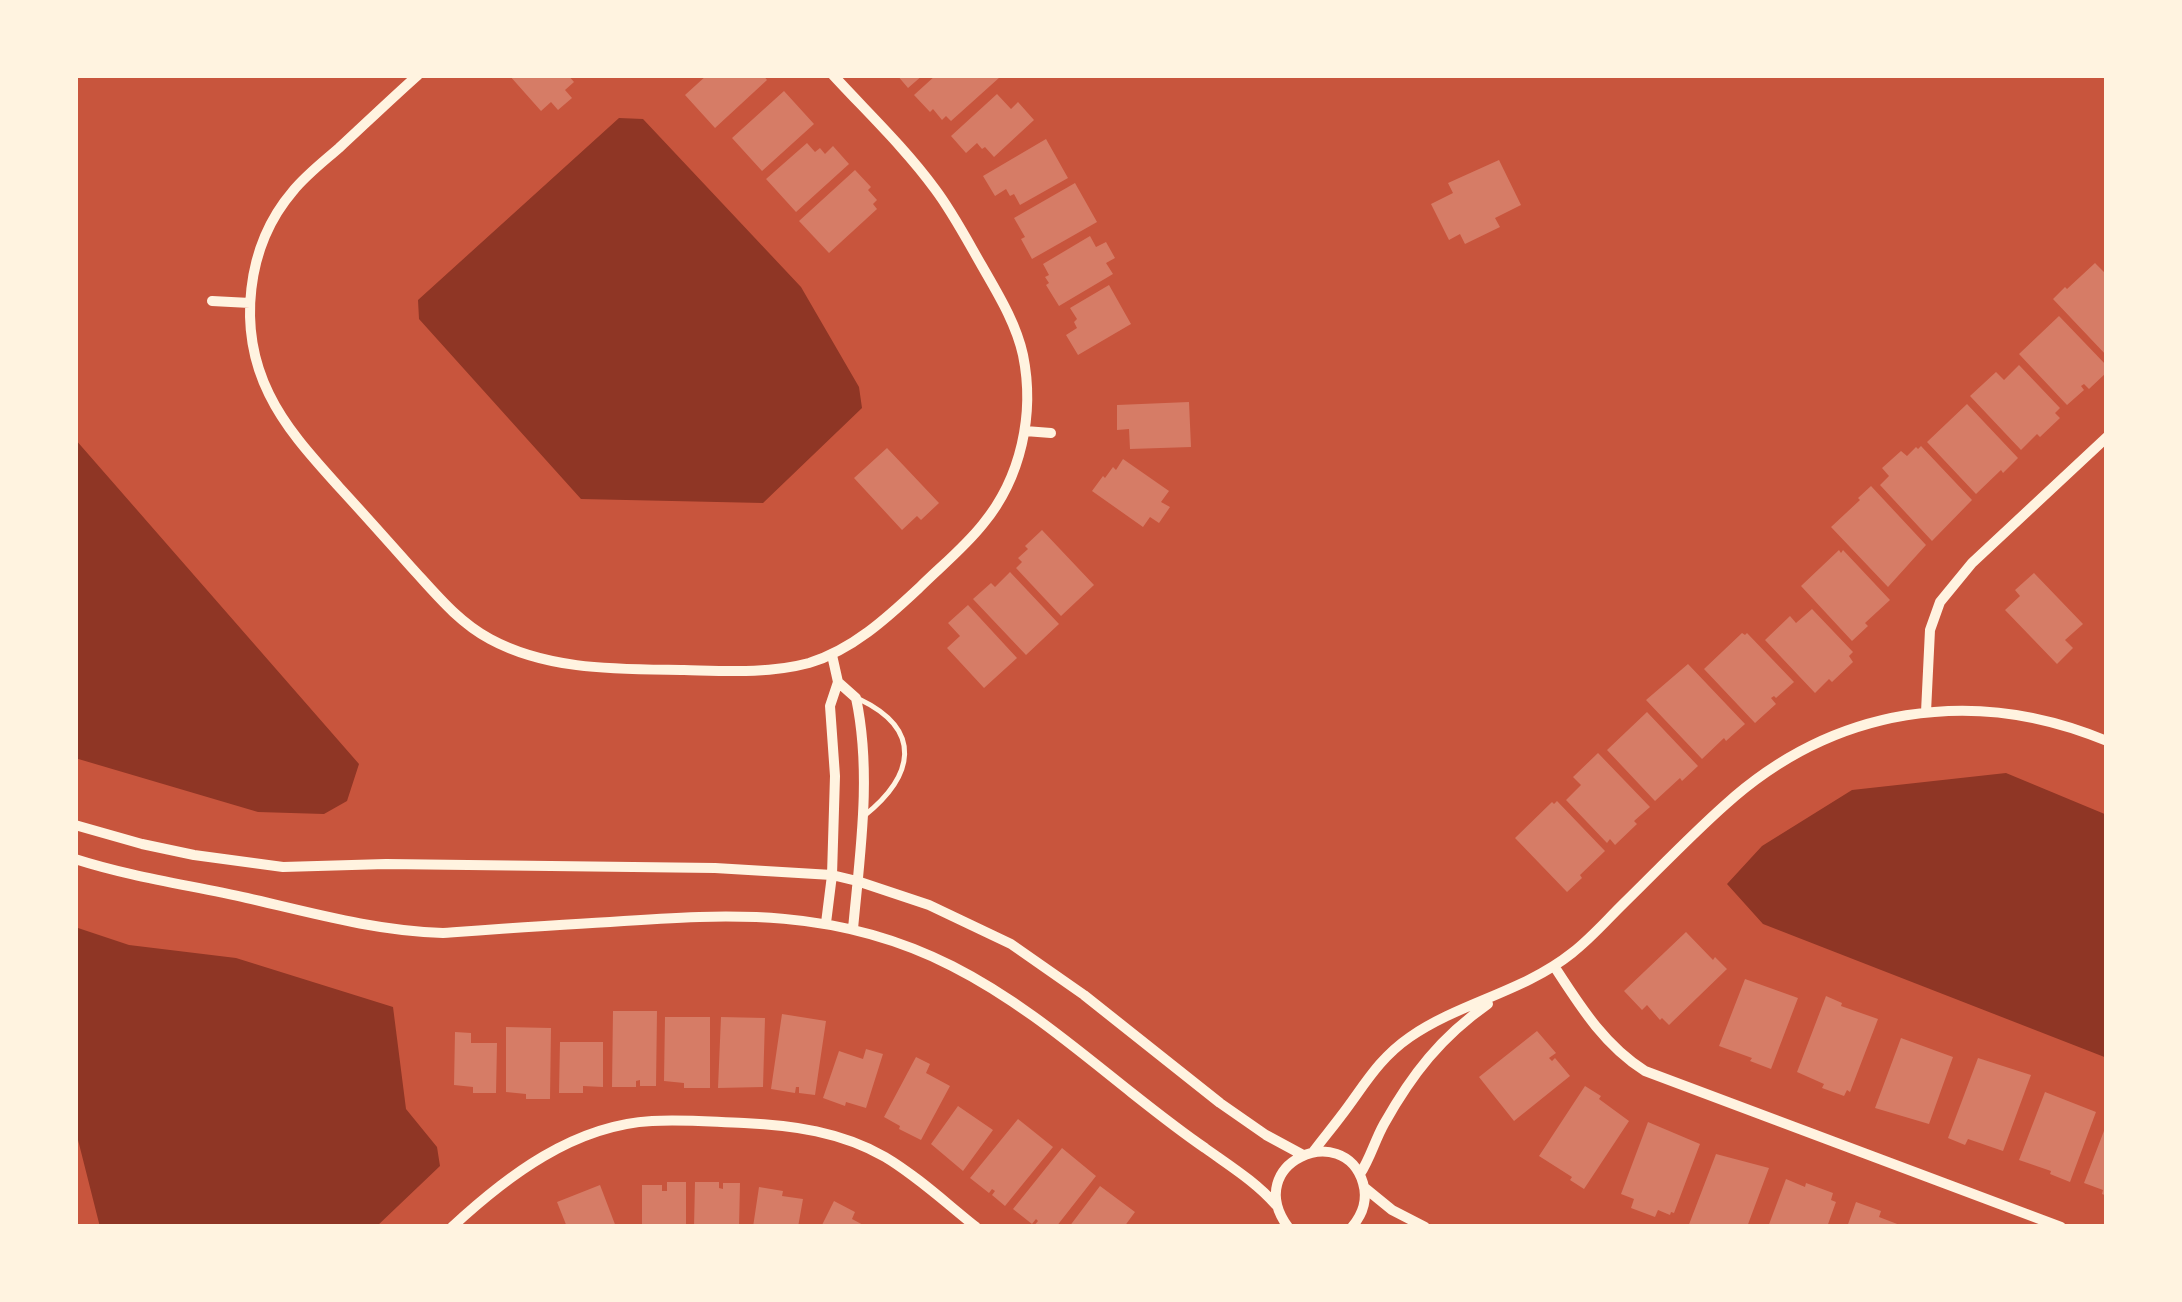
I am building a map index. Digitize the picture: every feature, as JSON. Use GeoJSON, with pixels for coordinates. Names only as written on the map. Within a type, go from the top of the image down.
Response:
{"type":"FeatureCollection","features":[{"type":"Feature","properties":{"kind":"street"},"geometry":{"type":"LineString","coordinates":[[418,75],[296,188],[278,210],[258,258],[250,303],[251,329],[256,360],[283,419],[302,446],[440,599],[479,633],[529,655],[561,663],[599,668],[754,672],[808,663],[832,654],[893,612],[982,525],[998,504],[1024,431],[1027,405],[1023,356],[998,292],[932,185],[833,75]]}},
{"type":"Feature","properties":{"kind":"street"},"geometry":{"type":"LineString","coordinates":[[212,300],[250,303]]}},
{"type":"Feature","properties":{"kind":"street"},"geometry":{"type":"LineString","coordinates":[[1024,431],[1051,433]]}},
{"type":"Feature","properties":{"kind":"street"},"geometry":{"type":"LineString","coordinates":[[1926,712],[1930,630],[1940,602],[1972,563],[2107,437]]}},
{"type":"Feature","properties":{"kind":"street"},"geometry":{"type":"LineString","coordinates":[[826,923],[832,875],[835,776],[830,706],[838,682],[832,654]]}},
{"type":"Feature","properties":{"kind":"street"},"geometry":{"type":"LineString","coordinates":[[838,682],[856,698],[862,736],[862,818],[853,929]]}},
{"type":"Feature","properties":{"kind":"street"},"geometry":{"type":"LineString","coordinates":[[1278,1216],[1278,1181],[1292,1161],[1308,1153],[1341,1116],[1371,1072],[1396,1047],[1436,1022],[1554,966],[1591,937],[1726,804],[1781,762],[1844,731],[1926,712],[2025,716],[2107,742]]}},
{"type":"Feature","properties":{"kind":"street"},"geometry":{"type":"LineString","coordinates":[[75,825],[194,855],[282,867],[386,864],[670,868],[832,875],[857,881],[929,904],[1012,944],[1084,994],[1255,1128],[1308,1153],[1326,1152],[1352,1163],[1365,1188],[1362,1214],[1352,1227]]}},
{"type":"Feature","properties":{"kind":"street"},"geometry":{"type":"LineString","coordinates":[[75,859],[126,874],[412,932],[685,916],[775,918],[853,929],[948,964],[1015,1002],[1259,1188],[1288,1227]]}},
{"type":"Feature","properties":{"kind":"street"},"geometry":{"type":"LineString","coordinates":[[1554,966],[1606,1040],[1646,1070],[2062,1227]]}},
{"type":"Feature","properties":{"kind":"street"},"geometry":{"type":"LineString","coordinates":[[1360,1174],[1382,1126],[1419,1068],[1452,1032],[1501,994]]}},
{"type":"Feature","properties":{"kind":"street"},"geometry":{"type":"LineString","coordinates":[[452,1227],[503,1183],[579,1139],[615,1126],[670,1121],[779,1124],[816,1130],[851,1142],[884,1156],[976,1227]]}},
{"type":"Feature","properties":{"kind":"street"},"geometry":{"type":"LineString","coordinates":[[1365,1188],[1392,1210],[1425,1227]]}},
{"type":"Feature","properties":{"kind":"lane"},"geometry":{"type":"LineString","coordinates":[[856,698],[876,707],[890,720],[906,750],[893,788],[862,818]]}},
{"type":"Feature","properties":{"kind":"shaded area"},"geometry":{"type":"Polygon","coordinates":[[[619,118],[643,119],[801,287],[859,387],[862,408],[763,503],[581,499],[419,319],[418,300],[619,118]]]}},
{"type":"Feature","properties":{"kind":"shaded area"},"geometry":{"type":"Polygon","coordinates":[[[75,439],[359,764],[347,801],[324,814],[258,812],[75,758],[75,439]]]}},
{"type":"Feature","properties":{"kind":"shaded area"},"geometry":{"type":"Polygon","coordinates":[[[2006,773],[2107,815],[2107,1058],[1763,924],[1727,884],[1762,846],[1852,790],[2006,773]]]}},
{"type":"Feature","properties":{"kind":"shaded area"},"geometry":{"type":"Polygon","coordinates":[[[75,927],[129,945],[236,958],[393,1007],[406,1109],[437,1147],[440,1166],[376,1227],[100,1227],[75,1128],[75,927]]]}},
{"type":"Feature","properties":{"kind":"building"},"geometry":{"type":"Polygon","coordinates":[[[509,75],[568,75],[574,82],[565,90],[572,98],[558,110],[551,102],[541,111],[509,75]]]}},
{"type":"Feature","properties":{"kind":"building"},"geometry":{"type":"Polygon","coordinates":[[[707,75],[763,75],[767,80],[715,128],[685,95],[707,75]]]}},
{"type":"Feature","properties":{"kind":"building"},"geometry":{"type":"Polygon","coordinates":[[[897,75],[923,75],[908,88],[897,75]]]}},
{"type":"Feature","properties":{"kind":"building"},"geometry":{"type":"Polygon","coordinates":[[[936,75],[1000,77],[951,121],[946,116],[942,120],[933,109],[930,112],[914,95],[936,75]]]}},
{"type":"Feature","properties":{"kind":"building"},"geometry":{"type":"Polygon","coordinates":[[[784,91],[814,124],[762,171],[732,138],[784,91]]]}},
{"type":"Feature","properties":{"kind":"building"},"geometry":{"type":"Polygon","coordinates":[[[997,94],[1011,109],[1018,102],[1034,120],[994,157],[977,143],[966,153],[951,136],[997,94]]]}},
{"type":"Feature","properties":{"kind":"building"},"geometry":{"type":"Polygon","coordinates":[[[1046,139],[1068,178],[1020,205],[1006,189],[995,196],[983,176],[1046,139]]]}},
{"type":"Feature","properties":{"kind":"building"},"geometry":{"type":"Polygon","coordinates":[[[807,143],[815,152],[820,148],[825,154],[833,146],[849,164],[796,212],[766,179],[807,143]]]}},
{"type":"Feature","properties":{"kind":"building"},"geometry":{"type":"Polygon","coordinates":[[[1499,160],[1521,205],[1495,218],[1500,227],[1465,244],[1460,234],[1449,240],[1431,204],[1453,193],[1448,183],[1499,160]]]}},
{"type":"Feature","properties":{"kind":"building"},"geometry":{"type":"Polygon","coordinates":[[[855,170],[871,187],[868,190],[877,200],[873,204],[877,209],[829,253],[799,221],[855,170]]]}},
{"type":"Feature","properties":{"kind":"building"},"geometry":{"type":"Polygon","coordinates":[[[1075,183],[1097,222],[1032,259],[1014,218],[1075,183]]]}},
{"type":"Feature","properties":{"kind":"building"},"geometry":{"type":"Polygon","coordinates":[[[1090,236],[1096,247],[1106,242],[1115,258],[1106,263],[1113,274],[1059,306],[1046,285],[1049,283],[1045,277],[1049,275],[1043,264],[1090,236]]]}},
{"type":"Feature","properties":{"kind":"building"},"geometry":{"type":"Polygon","coordinates":[[[2095,263],[2107,275],[2107,356],[2053,299],[2095,263]]]}},
{"type":"Feature","properties":{"kind":"building"},"geometry":{"type":"Polygon","coordinates":[[[1109,285],[1131,324],[1078,355],[1066,335],[1077,328],[1070,308],[1109,285]]]}},
{"type":"Feature","properties":{"kind":"building"},"geometry":{"type":"Polygon","coordinates":[[[2059,316],[2107,366],[2107,372],[2089,389],[2081,386],[2084,390],[2067,405],[2019,354],[2059,316]]]}},
{"type":"Feature","properties":{"kind":"building"},"geometry":{"type":"Polygon","coordinates":[[[2019,365],[2060,408],[2055,413],[2060,418],[2021,450],[1970,396],[1996,372],[2004,380],[2019,365]]]}},
{"type":"Feature","properties":{"kind":"building"},"geometry":{"type":"Polygon","coordinates":[[[1189,402],[1191,447],[1130,449],[1129,429],[1117,430],[1117,405],[1189,402]]]}},
{"type":"Feature","properties":{"kind":"building"},"geometry":{"type":"Polygon","coordinates":[[[1967,404],[2018,458],[1976,494],[1927,442],[1967,404]]]}},
{"type":"Feature","properties":{"kind":"building"},"geometry":{"type":"Polygon","coordinates":[[[1921,446],[1972,500],[1932,541],[1880,485],[1889,476],[1882,468],[1901,451],[1907,456],[1921,446]]]}},
{"type":"Feature","properties":{"kind":"building"},"geometry":{"type":"Polygon","coordinates":[[[887,448],[939,503],[921,520],[917,516],[902,530],[854,478],[887,448]]]}},
{"type":"Feature","properties":{"kind":"building"},"geometry":{"type":"Polygon","coordinates":[[[1123,459],[1169,491],[1161,502],[1170,507],[1159,523],[1150,517],[1143,527],[1092,491],[1123,459]]]}},
{"type":"Feature","properties":{"kind":"building"},"geometry":{"type":"Polygon","coordinates":[[[1871,486],[1926,545],[1888,587],[1831,527],[1871,486]]]}},
{"type":"Feature","properties":{"kind":"building"},"geometry":{"type":"Polygon","coordinates":[[[1042,530],[1094,585],[1061,616],[1016,568],[1022,562],[1018,558],[1028,549],[1025,546],[1042,530]]]}},
{"type":"Feature","properties":{"kind":"building"},"geometry":{"type":"Polygon","coordinates":[[[1839,550],[1890,600],[1852,641],[1801,586],[1839,550]]]}},
{"type":"Feature","properties":{"kind":"building"},"geometry":{"type":"Polygon","coordinates":[[[1010,572],[1059,624],[1026,655],[973,599],[991,583],[995,587],[1010,572]]]}},
{"type":"Feature","properties":{"kind":"building"},"geometry":{"type":"Polygon","coordinates":[[[2034,573],[2083,624],[2065,640],[2073,648],[2057,664],[2005,610],[2020,596],[2015,590],[2034,573]]]}},
{"type":"Feature","properties":{"kind":"building"},"geometry":{"type":"Polygon","coordinates":[[[968,605],[1017,658],[984,688],[947,648],[960,636],[948,623],[968,605]]]}},
{"type":"Feature","properties":{"kind":"building"},"geometry":{"type":"Polygon","coordinates":[[[1812,609],[1853,652],[1849,656],[1853,662],[1815,693],[1765,640],[1790,616],[1796,623],[1812,609]]]}},
{"type":"Feature","properties":{"kind":"building"},"geometry":{"type":"Polygon","coordinates":[[[1742,633],[1747,633],[1794,682],[1771,698],[1776,704],[1755,723],[1704,669],[1742,633]]]}},
{"type":"Feature","properties":{"kind":"building"},"geometry":{"type":"Polygon","coordinates":[[[1688,664],[1745,724],[1702,759],[1646,700],[1688,664]]]}},
{"type":"Feature","properties":{"kind":"building"},"geometry":{"type":"Polygon","coordinates":[[[1647,712],[1698,766],[1655,801],[1607,750],[1647,712]]]}},
{"type":"Feature","properties":{"kind":"building"},"geometry":{"type":"Polygon","coordinates":[[[1598,753],[1650,807],[1615,845],[1610,839],[1607,843],[1566,800],[1581,785],[1573,777],[1598,753]]]}},
{"type":"Feature","properties":{"kind":"building"},"geometry":{"type":"Polygon","coordinates":[[[1557,801],[1605,851],[1567,892],[1515,838],[1557,801]]]}},
{"type":"Feature","properties":{"kind":"building"},"geometry":{"type":"Polygon","coordinates":[[[1686,932],[1727,969],[1669,1025],[1647,1005],[1642,1010],[1624,991],[1686,932]]]}},
{"type":"Feature","properties":{"kind":"building"},"geometry":{"type":"Polygon","coordinates":[[[1745,979],[1798,998],[1771,1069],[1719,1046],[1745,979]]]}},
{"type":"Feature","properties":{"kind":"building"},"geometry":{"type":"Polygon","coordinates":[[[1826,996],[1842,1003],[1841,1006],[1878,1019],[1850,1092],[1847,1090],[1844,1096],[1797,1072],[1826,996]]]}},
{"type":"Feature","properties":{"kind":"building"},"geometry":{"type":"Polygon","coordinates":[[[613,1011],[657,1011],[656,1086],[640,1086],[640,1080],[636,1087],[612,1087],[613,1011]]]}},
{"type":"Feature","properties":{"kind":"building"},"geometry":{"type":"Polygon","coordinates":[[[782,1014],[826,1021],[815,1095],[799,1093],[799,1087],[795,1093],[771,1089],[782,1014]]]}},
{"type":"Feature","properties":{"kind":"building"},"geometry":{"type":"Polygon","coordinates":[[[665,1017],[710,1017],[710,1088],[684,1088],[684,1083],[664,1081],[665,1017]]]}},
{"type":"Feature","properties":{"kind":"building"},"geometry":{"type":"Polygon","coordinates":[[[721,1017],[765,1018],[763,1087],[718,1088],[721,1017]]]}},
{"type":"Feature","properties":{"kind":"building"},"geometry":{"type":"Polygon","coordinates":[[[506,1027],[551,1028],[550,1099],[526,1099],[526,1094],[506,1092],[506,1027]]]}},
{"type":"Feature","properties":{"kind":"building"},"geometry":{"type":"Polygon","coordinates":[[[1537,1031],[1556,1053],[1549,1058],[1555,1058],[1570,1076],[1514,1121],[1479,1077],[1537,1031]]]}},
{"type":"Feature","properties":{"kind":"building"},"geometry":{"type":"Polygon","coordinates":[[[455,1032],[471,1033],[471,1043],[497,1043],[496,1093],[473,1093],[473,1087],[454,1085],[455,1032]]]}},
{"type":"Feature","properties":{"kind":"building"},"geometry":{"type":"Polygon","coordinates":[[[1901,1038],[1953,1057],[1929,1124],[1875,1108],[1901,1038]]]}},
{"type":"Feature","properties":{"kind":"building"},"geometry":{"type":"Polygon","coordinates":[[[560,1042],[603,1042],[603,1087],[583,1086],[583,1093],[559,1093],[560,1042]]]}},
{"type":"Feature","properties":{"kind":"building"},"geometry":{"type":"Polygon","coordinates":[[[866,1049],[883,1054],[866,1108],[823,1098],[839,1051],[863,1059],[866,1049]]]}},
{"type":"Feature","properties":{"kind":"building"},"geometry":{"type":"Polygon","coordinates":[[[916,1057],[930,1064],[926,1073],[950,1086],[921,1140],[884,1117],[916,1057]]]}},
{"type":"Feature","properties":{"kind":"building"},"geometry":{"type":"Polygon","coordinates":[[[1978,1058],[2031,1075],[2003,1151],[1968,1139],[1965,1145],[1948,1138],[1978,1058]]]}},
{"type":"Feature","properties":{"kind":"building"},"geometry":{"type":"Polygon","coordinates":[[[1585,1086],[1629,1121],[1584,1189],[1539,1156],[1585,1086]]]}},
{"type":"Feature","properties":{"kind":"building"},"geometry":{"type":"Polygon","coordinates":[[[2045,1092],[2096,1112],[2070,1182],[2019,1160],[2045,1092]]]}},
{"type":"Feature","properties":{"kind":"building"},"geometry":{"type":"Polygon","coordinates":[[[958,1106],[993,1130],[963,1171],[931,1144],[958,1106]]]}},
{"type":"Feature","properties":{"kind":"building"},"geometry":{"type":"Polygon","coordinates":[[[1018,1119],[1053,1147],[1005,1206],[992,1195],[995,1191],[989,1193],[970,1178],[1018,1119]]]}},
{"type":"Feature","properties":{"kind":"building"},"geometry":{"type":"Polygon","coordinates":[[[1648,1122],[1700,1144],[1670,1215],[1658,1210],[1655,1217],[1631,1208],[1634,1199],[1621,1194],[1648,1122]]]}},
{"type":"Feature","properties":{"kind":"building"},"geometry":{"type":"Polygon","coordinates":[[[2107,1123],[2107,1196],[2102,1194],[2103,1190],[2084,1183],[2107,1123]]]}},
{"type":"Feature","properties":{"kind":"building"},"geometry":{"type":"Polygon","coordinates":[[[1062,1148],[1096,1176],[1056,1227],[1033,1227],[1036,1219],[1032,1224],[1013,1209],[1062,1148]]]}},
{"type":"Feature","properties":{"kind":"building"},"geometry":{"type":"Polygon","coordinates":[[[1716,1154],[1769,1168],[1747,1227],[1688,1227],[1716,1154]]]}},
{"type":"Feature","properties":{"kind":"building"},"geometry":{"type":"Polygon","coordinates":[[[1786,1179],[1833,1193],[1831,1200],[1836,1202],[1827,1227],[1768,1227],[1786,1179]]]}},
{"type":"Feature","properties":{"kind":"building"},"geometry":{"type":"Polygon","coordinates":[[[667,1182],[686,1182],[686,1227],[642,1227],[642,1185],[662,1185],[662,1191],[667,1191],[667,1182]]]}},
{"type":"Feature","properties":{"kind":"building"},"geometry":{"type":"Polygon","coordinates":[[[695,1182],[719,1182],[723,1189],[723,1183],[740,1183],[739,1227],[694,1227],[695,1182]]]}},
{"type":"Feature","properties":{"kind":"building"},"geometry":{"type":"Polygon","coordinates":[[[600,1185],[616,1227],[567,1227],[557,1202],[600,1185]]]}},
{"type":"Feature","properties":{"kind":"building"},"geometry":{"type":"Polygon","coordinates":[[[1100,1186],[1135,1212],[1124,1227],[1069,1227],[1100,1186]]]}},
{"type":"Feature","properties":{"kind":"building"},"geometry":{"type":"Polygon","coordinates":[[[759,1187],[803,1199],[798,1227],[753,1227],[759,1187]]]}},
{"type":"Feature","properties":{"kind":"building"},"geometry":{"type":"Polygon","coordinates":[[[834,1201],[855,1212],[852,1219],[867,1227],[821,1227],[834,1201]]]}},
{"type":"Feature","properties":{"kind":"building"},"geometry":{"type":"Polygon","coordinates":[[[1856,1202],[1881,1211],[1879,1217],[1905,1227],[1847,1227],[1856,1202]]]}}]}
